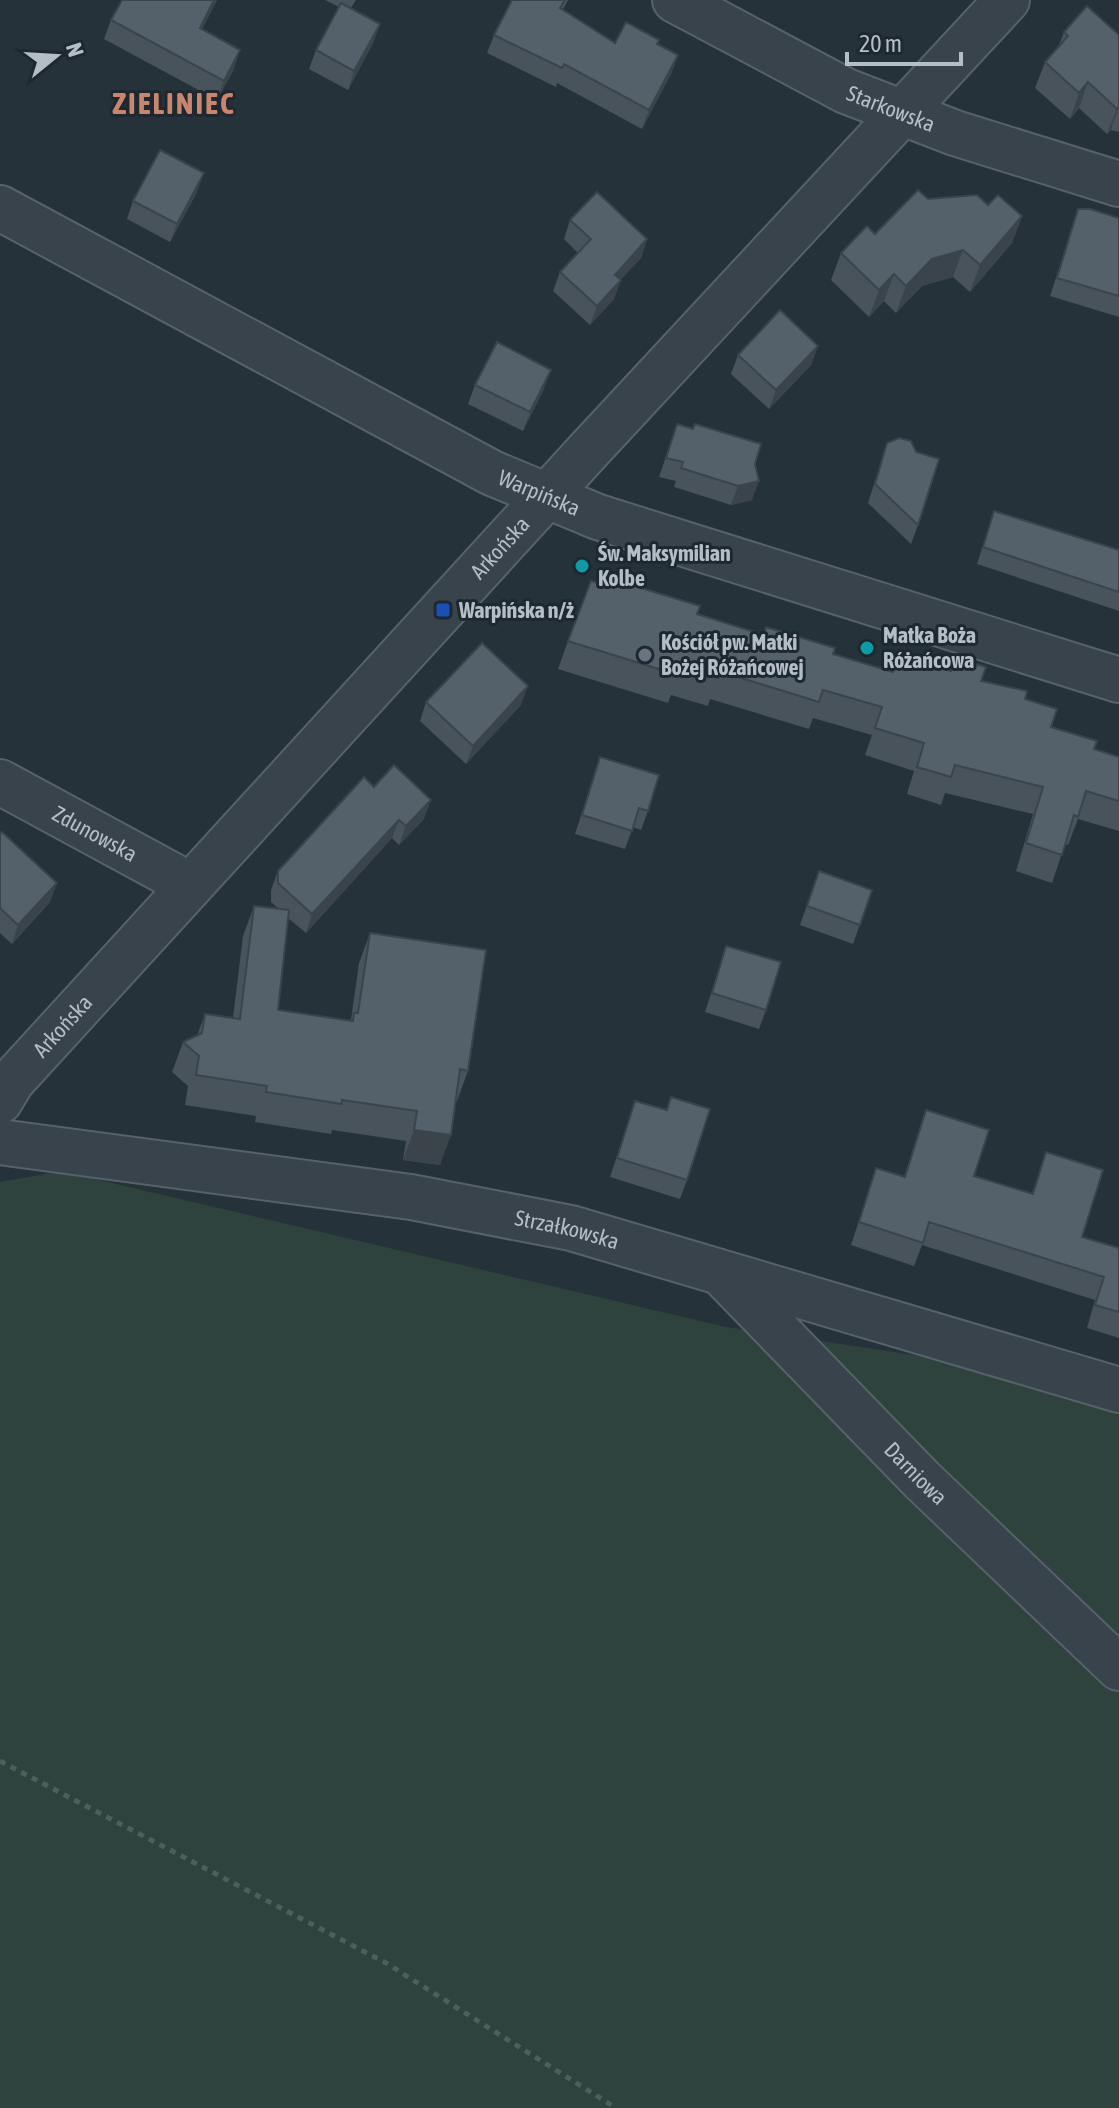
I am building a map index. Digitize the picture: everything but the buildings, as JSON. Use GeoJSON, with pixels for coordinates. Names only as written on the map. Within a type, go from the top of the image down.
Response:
{"type":"FeatureCollection","features":[{"type":"Feature","properties":{"kind":"street","name":"Starkowska"},"geometry":{"type":"LineString","coordinates":[[675,0],[846,91],[955,133],[1119,184]]}},
{"type":"Feature","properties":{"kind":"street","name":"Arkońska"},"geometry":{"type":"LineString","coordinates":[[0,1101],[12,1081],[190,885],[1007,0]]}},
{"type":"Feature","properties":{"kind":"street","name":"Warpińska"},"geometry":{"type":"LineString","coordinates":[[0,208],[492,473],[598,517],[1119,680]]}},
{"type":"Feature","properties":{"kind":"street","name":"Zdunowska"},"geometry":{"type":"LineString","coordinates":[[0,782],[190,885]]}},
{"type":"Feature","properties":{"kind":"street","name":"Strzałkowska"},"geometry":{"type":"LineString","coordinates":[[0,1142],[411,1197],[571,1228],[1119,1390]]}},
{"type":"Feature","properties":{"kind":"street","name":"Darniowa"},"geometry":{"type":"LineString","coordinates":[[721,1273],[922,1480],[1119,1668]]}},
{"type":"Feature","properties":{"kind":"path"},"geometry":{"type":"LineString","coordinates":[[0,1761],[386,1963],[616,2108]]}},
{"type":"Feature","properties":{"kind":"green space"},"geometry":{"type":"Polygon","coordinates":[[[61,1171],[726,1327],[1002,1368],[1119,1409],[1119,2108],[0,2108],[0,1182],[61,1171]]]}},
{"type":"Feature","properties":{"kind":"place","name":"Św. Maksymilian Kolbe"},"geometry":{"type":"Point","coordinates":[582,566]}},
{"type":"Feature","properties":{"kind":"place","name":"Warpińska n/ż"},"geometry":{"type":"Point","coordinates":[443,610]}},
{"type":"Feature","properties":{"kind":"place","name":"Matka Boża Różańcowa"},"geometry":{"type":"Point","coordinates":[867,648]}},
{"type":"Feature","properties":{"kind":"place","name":"Kościół pw. Matki Bożej Różańcowej"},"geometry":{"type":"Point","coordinates":[645,655]}},
{"type":"Feature","properties":{"kind":"district","name":"ZIELINIEC"},"geometry":{"type":"Point","coordinates":[174,104]}}]}
